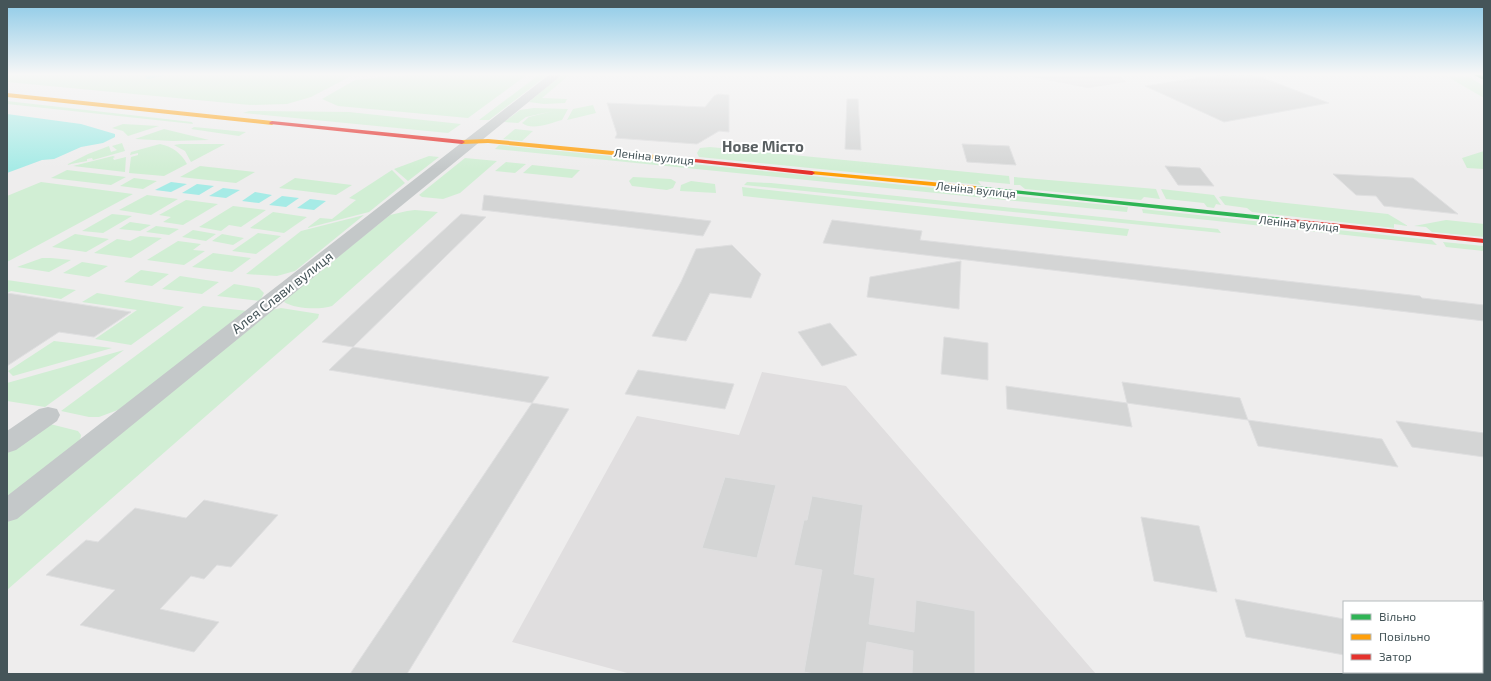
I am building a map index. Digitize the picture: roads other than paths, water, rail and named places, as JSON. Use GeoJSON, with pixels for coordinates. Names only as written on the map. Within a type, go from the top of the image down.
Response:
{"type":"FeatureCollection","features":[{"type":"Feature","properties":{"kind":"street","name":"Леніна вулиця"},"geometry":{"type":"LineString","coordinates":[[97,106],[477,147],[492,142],[1118,203],[1484,241]]}},
{"type":"Feature","properties":{"kind":"street","name":"Алея Слави вулиця"},"geometry":{"type":"LineString","coordinates":[[7,511],[398,201],[477,147],[522,106]]}},
{"type":"Feature","properties":{"kind":"street"},"geometry":{"type":"LineString","coordinates":[[7,444],[48,415]]}},
{"type":"Feature","properties":{"kind":"water"},"geometry":{"type":"Polygon","coordinates":[[[7,114],[81,124],[115,134],[115,137],[103,143],[81,147],[54,159],[42,160],[7,173],[7,114]]]}},
{"type":"Feature","properties":{"kind":"water"},"geometry":{"type":"Polygon","coordinates":[[[171,182],[187,184],[171,192],[155,190],[171,182]]]}},
{"type":"Feature","properties":{"kind":"water"},"geometry":{"type":"Polygon","coordinates":[[[197,184],[214,186],[199,195],[182,193],[197,184]]]}},
{"type":"Feature","properties":{"kind":"water"},"geometry":{"type":"Polygon","coordinates":[[[223,188],[240,190],[226,198],[209,196],[223,188]]]}},
{"type":"Feature","properties":{"kind":"water"},"geometry":{"type":"Polygon","coordinates":[[[255,192],[272,195],[259,203],[242,201],[255,192]]]}},
{"type":"Feature","properties":{"kind":"water"},"geometry":{"type":"Polygon","coordinates":[[[282,196],[299,198],[286,207],[269,205],[282,196]]]}},
{"type":"Feature","properties":{"kind":"water"},"geometry":{"type":"Polygon","coordinates":[[[310,199],[326,201],[314,210],[297,208],[310,199]]]}},
{"type":"Feature","properties":{"kind":"district","name":"Нове Місто"},"geometry":{"type":"Point","coordinates":[763,146]}}]}
